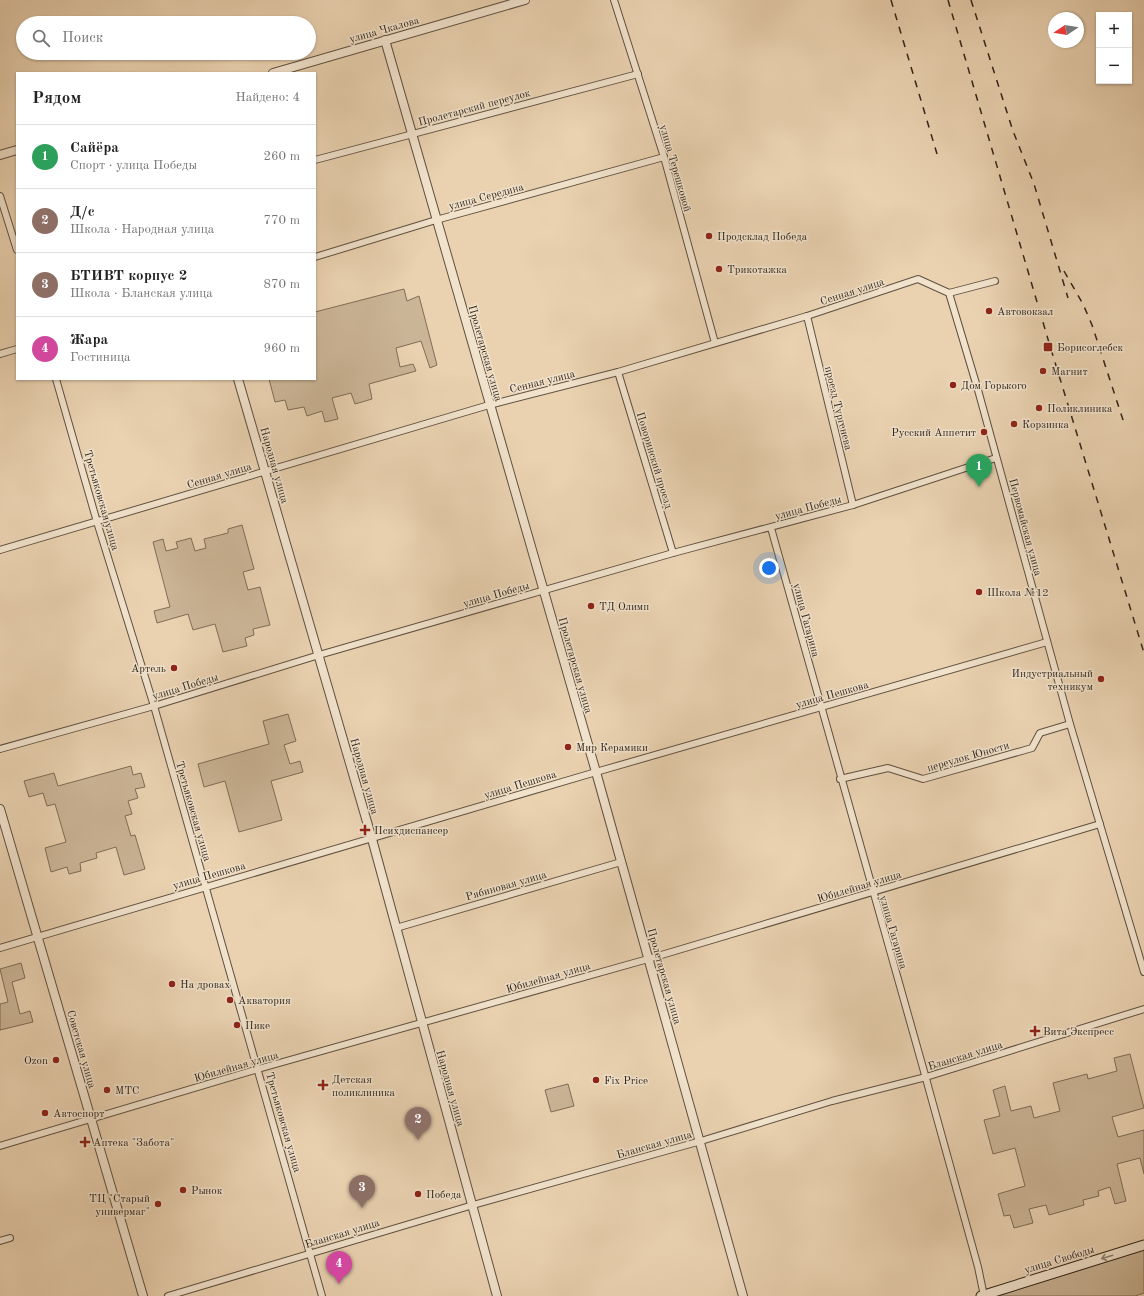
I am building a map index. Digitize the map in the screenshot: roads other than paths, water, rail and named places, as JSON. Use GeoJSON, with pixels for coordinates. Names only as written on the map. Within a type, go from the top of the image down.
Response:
{"type":"FeatureCollection","features":[{"type":"Feature","properties":{"kind":"main road","name":"улица Свободы"},"geometry":{"type":"LineString","coordinates":[[983,1296],[1144,1245]]}},
{"type":"Feature","properties":{"kind":"street","name":"улица Чкалова"},"geometry":{"type":"LineString","coordinates":[[276,72],[525,0]]}},
{"type":"Feature","properties":{"kind":"street","name":"улица Терешковой"},"geometry":{"type":"LineString","coordinates":[[614,0],[664,157],[715,343]]}},
{"type":"Feature","properties":{"kind":"street","name":"Пролетарская улица"},"geometry":{"type":"LineString","coordinates":[[385,40],[596,772],[648,960],[701,1141],[743,1296]]}},
{"type":"Feature","properties":{"kind":"street","name":"Пролетарский переулок"},"geometry":{"type":"LineString","coordinates":[[316,160],[638,74]]}},
{"type":"Feature","properties":{"kind":"street"},"geometry":{"type":"LineString","coordinates":[[0,155],[16,150]]}},
{"type":"Feature","properties":{"kind":"street","name":"улица Середина"},"geometry":{"type":"LineString","coordinates":[[316,257],[436,220],[664,157]]}},
{"type":"Feature","properties":{"kind":"street"},"geometry":{"type":"LineString","coordinates":[[0,196],[16,247]]}},
{"type":"Feature","properties":{"kind":"street","name":"Сенная улица"},"geometry":{"type":"LineString","coordinates":[[0,550],[266,472],[489,404],[618,372],[807,316],[918,279],[949,294]]}},
{"type":"Feature","properties":{"kind":"street"},"geometry":{"type":"LineString","coordinates":[[949,294],[995,281]]}},
{"type":"Feature","properties":{"kind":"street","name":"Первомайская улица"},"geometry":{"type":"LineString","coordinates":[[949,294],[1070,724],[1144,972]]}},
{"type":"Feature","properties":{"kind":"street","name":"проезд Тургенева"},"geometry":{"type":"LineString","coordinates":[[807,316],[853,505]]}},
{"type":"Feature","properties":{"kind":"street"},"geometry":{"type":"LineString","coordinates":[[0,354],[16,349]]}},
{"type":"Feature","properties":{"kind":"street","name":"Поворинский проезд"},"geometry":{"type":"LineString","coordinates":[[618,372],[673,553]]}},
{"type":"Feature","properties":{"kind":"street","name":"Третьяковская улица"},"geometry":{"type":"LineString","coordinates":[[56,380],[97,522],[154,706],[322,1296]]}},
{"type":"Feature","properties":{"kind":"street","name":"Народная улица"},"geometry":{"type":"LineString","coordinates":[[238,380],[372,839],[497,1296]]}},
{"type":"Feature","properties":{"kind":"street","name":"улица Победы"},"geometry":{"type":"LineString","coordinates":[[0,749],[154,706],[319,656],[673,553],[853,505],[996,458]]}},
{"type":"Feature","properties":{"kind":"street","name":"улица Гагарина"},"geometry":{"type":"LineString","coordinates":[[771,528],[840,779],[926,1077],[978,1266],[983,1296]]}},
{"type":"Feature","properties":{"kind":"street","name":"улица Пешкова"},"geometry":{"type":"LineString","coordinates":[[0,948],[596,772],[1047,642]]}},
{"type":"Feature","properties":{"kind":"street","name":"переулок Юности"},"geometry":{"type":"LineString","coordinates":[[840,779],[888,768],[923,779],[1032,748],[1040,733],[1070,724]]}},
{"type":"Feature","properties":{"kind":"street","name":"Советская улица"},"geometry":{"type":"LineString","coordinates":[[0,809],[143,1296]]}},
{"type":"Feature","properties":{"kind":"street","name":"Юбилейная улица"},"geometry":{"type":"LineString","coordinates":[[0,1146],[258,1070],[648,960],[1100,824]]}},
{"type":"Feature","properties":{"kind":"street","name":"Рябиновая улица"},"geometry":{"type":"LineString","coordinates":[[396,928],[621,862]]}},
{"type":"Feature","properties":{"kind":"street","name":"Бланская улица"},"geometry":{"type":"LineString","coordinates":[[168,1296],[473,1205],[701,1141],[832,1101],[926,1077],[1144,1009]]}},
{"type":"Feature","properties":{"kind":"street"},"geometry":{"type":"LineString","coordinates":[[0,1241],[10,1238]]}},
{"type":"Feature","properties":{"kind":"railway"},"geometry":{"type":"LineString","coordinates":[[891,0],[937,154]]}},
{"type":"Feature","properties":{"kind":"railway"},"geometry":{"type":"LineString","coordinates":[[948,0],[1050,346],[1144,653]]}},
{"type":"Feature","properties":{"kind":"railway"},"geometry":{"type":"LineString","coordinates":[[971,0],[1013,131],[1034,184],[1068,298]]}},
{"type":"Feature","properties":{"kind":"railway"},"geometry":{"type":"LineString","coordinates":[[1064,271],[1083,304],[1092,325],[1124,423]]}},
{"type":"Feature","properties":{"kind":"place","name":"Продсклад Победа"},"geometry":{"type":"Point","coordinates":[709,236]}},
{"type":"Feature","properties":{"kind":"place","name":"Трикотажка"},"geometry":{"type":"Point","coordinates":[719,269]}},
{"type":"Feature","properties":{"kind":"place","name":"Автовокзал"},"geometry":{"type":"Point","coordinates":[989,311]}},
{"type":"Feature","properties":{"kind":"place","name":"Борисоглебск"},"geometry":{"type":"Point","coordinates":[1048,347]}},
{"type":"Feature","properties":{"kind":"place","name":"Магнит"},"geometry":{"type":"Point","coordinates":[1043,371]}},
{"type":"Feature","properties":{"kind":"place","name":"Дом Горького"},"geometry":{"type":"Point","coordinates":[953,385]}},
{"type":"Feature","properties":{"kind":"place","name":"Поликлиника"},"geometry":{"type":"Point","coordinates":[1039,408]}},
{"type":"Feature","properties":{"kind":"place","name":"Корзинка"},"geometry":{"type":"Point","coordinates":[1014,424]}},
{"type":"Feature","properties":{"kind":"place","name":"Русский Аппетит"},"geometry":{"type":"Point","coordinates":[984,432]}},
{"type":"Feature","properties":{"kind":"place","name":"Сайёра"},"geometry":{"type":"Point","coordinates":[979,487]}},
{"type":"Feature","properties":{"kind":"place","name":"Школа №12"},"geometry":{"type":"Point","coordinates":[979,592]}},
{"type":"Feature","properties":{"kind":"place","name":"ТД Олимп"},"geometry":{"type":"Point","coordinates":[591,606]}},
{"type":"Feature","properties":{"kind":"place","name":"Артель"},"geometry":{"type":"Point","coordinates":[174,668]}},
{"type":"Feature","properties":{"kind":"place","name":"Индустриальный техникум"},"geometry":{"type":"Point","coordinates":[1101,679]}},
{"type":"Feature","properties":{"kind":"place","name":"Мир Керамики"},"geometry":{"type":"Point","coordinates":[568,747]}},
{"type":"Feature","properties":{"kind":"place","name":"Психдиспансер"},"geometry":{"type":"Point","coordinates":[365,830]}},
{"type":"Feature","properties":{"kind":"place","name":"На дровах"},"geometry":{"type":"Point","coordinates":[172,984]}},
{"type":"Feature","properties":{"kind":"place","name":"Акватория"},"geometry":{"type":"Point","coordinates":[230,1000]}},
{"type":"Feature","properties":{"kind":"place","name":"Пике"},"geometry":{"type":"Point","coordinates":[237,1025]}},
{"type":"Feature","properties":{"kind":"place","name":"Вита Экспресс"},"geometry":{"type":"Point","coordinates":[1035,1031]}},
{"type":"Feature","properties":{"kind":"place","name":"Ozon"},"geometry":{"type":"Point","coordinates":[56,1060]}},
{"type":"Feature","properties":{"kind":"place","name":"Fix Price"},"geometry":{"type":"Point","coordinates":[596,1080]}},
{"type":"Feature","properties":{"kind":"place","name":"Детская поликлиника"},"geometry":{"type":"Point","coordinates":[323,1085]}},
{"type":"Feature","properties":{"kind":"place","name":"МТС"},"geometry":{"type":"Point","coordinates":[107,1090]}},
{"type":"Feature","properties":{"kind":"place","name":"Автоспорт"},"geometry":{"type":"Point","coordinates":[45,1113]}},
{"type":"Feature","properties":{"kind":"place","name":"Д/с"},"geometry":{"type":"Point","coordinates":[418,1140]}},
{"type":"Feature","properties":{"kind":"place","name":"Аптека \"Забота\""},"geometry":{"type":"Point","coordinates":[85,1142]}},
{"type":"Feature","properties":{"kind":"place","name":"Рынок"},"geometry":{"type":"Point","coordinates":[183,1190]}},
{"type":"Feature","properties":{"kind":"place","name":"Победа"},"geometry":{"type":"Point","coordinates":[418,1194]}},
{"type":"Feature","properties":{"kind":"place","name":"ТЦ \"Старый универмаг\""},"geometry":{"type":"Point","coordinates":[158,1204]}},
{"type":"Feature","properties":{"kind":"place","name":"БТИВТ корпус 2"},"geometry":{"type":"Point","coordinates":[362,1208]}},
{"type":"Feature","properties":{"kind":"place","name":"Жара"},"geometry":{"type":"Point","coordinates":[339,1284]}}]}
